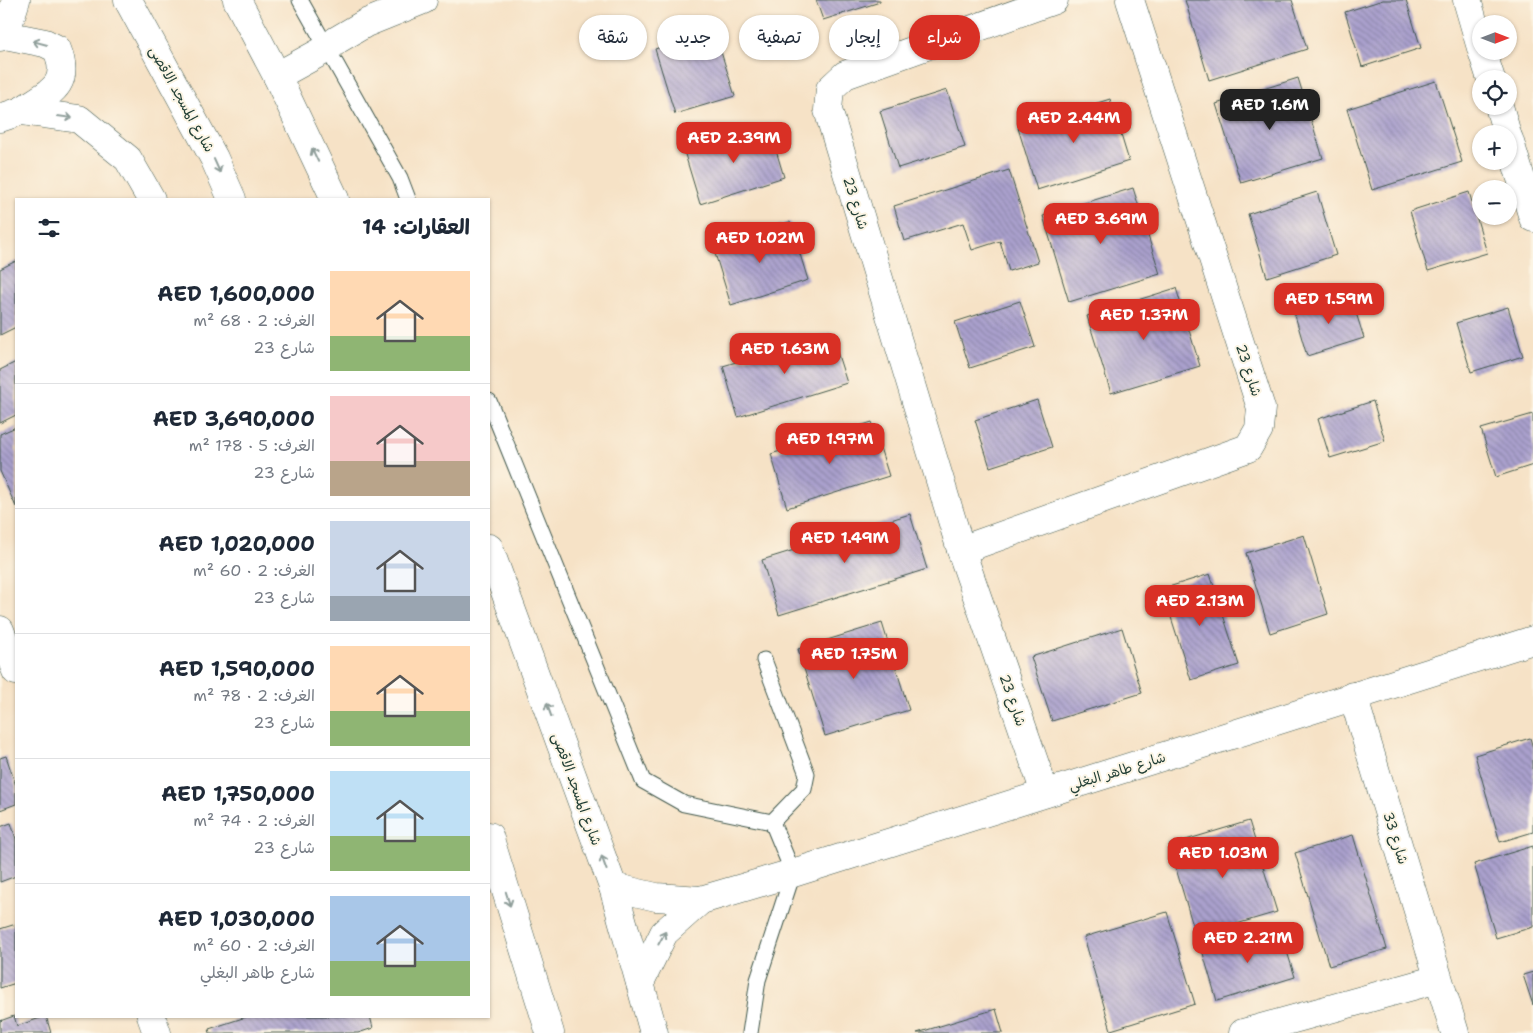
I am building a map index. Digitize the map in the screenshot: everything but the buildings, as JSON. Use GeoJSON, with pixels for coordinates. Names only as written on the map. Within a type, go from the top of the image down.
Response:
{"type":"FeatureCollection","features":[{"type":"Feature","properties":{"kind":"street"},"geometry":{"type":"LineString","coordinates":[[10,114],[56,87],[63,74],[58,49],[45,43],[2,36],[16,0]]}},
{"type":"Feature","properties":{"kind":"street","name":"شارع المسجد الاقصى"},"geometry":{"type":"LineString","coordinates":[[128,0],[214,158],[232,198]]}},
{"type":"Feature","properties":{"kind":"street"},"geometry":{"type":"LineString","coordinates":[[218,0],[230,18],[273,67]]}},
{"type":"Feature","properties":{"kind":"street"},"geometry":{"type":"LineString","coordinates":[[238,0],[273,67],[335,198]]}},
{"type":"Feature","properties":{"kind":"street"},"geometry":{"type":"LineString","coordinates":[[273,67],[328,48],[337,40],[366,23],[423,0]]}},
{"type":"Feature","properties":{"kind":"street","name":"شارع 23"},"geometry":{"type":"LineString","coordinates":[[1045,793],[961,550],[828,110],[830,89],[845,75],[1054,0]]}},
{"type":"Feature","properties":{"kind":"street","name":"شارع 23"},"geometry":{"type":"LineString","coordinates":[[961,550],[1248,448],[1259,430],[1261,408],[1130,0]]}},
{"type":"Feature","properties":{"kind":"street"},"geometry":{"type":"LineString","coordinates":[[1466,0],[1472,19]]}},
{"type":"Feature","properties":{"kind":"street"},"geometry":{"type":"LineString","coordinates":[[10,114],[79,119],[128,159],[150,198]]}},
{"type":"Feature","properties":{"kind":"street"},"geometry":{"type":"LineString","coordinates":[[1517,165],[1533,218]]}},
{"type":"Feature","properties":{"kind":"street","name":"شارع المسجد الاقصى"},"geometry":{"type":"LineString","coordinates":[[490,551],[613,888],[654,1033]]}},
{"type":"Feature","properties":{"kind":"street"},"geometry":{"type":"LineString","coordinates":[[0,630],[15,668]]}},
{"type":"Feature","properties":{"kind":"street","name":"شارع طاهر البغلي"},"geometry":{"type":"LineString","coordinates":[[613,888],[656,897],[701,900],[793,873],[1533,640]]}},
{"type":"Feature","properties":{"kind":"street","name":"شارع 33"},"geometry":{"type":"LineString","coordinates":[[1353,696],[1455,1033]]}},
{"type":"Feature","properties":{"kind":"street"},"geometry":{"type":"LineString","coordinates":[[490,839],[550,1033]]}},
{"type":"Feature","properties":{"kind":"street","name":"شارع طاهر البغلي"},"geometry":{"type":"LineString","coordinates":[[640,982],[664,933],[701,900]]}},
{"type":"Feature","properties":{"kind":"street"},"geometry":{"type":"LineString","coordinates":[[1243,1033],[1438,979]]}},
{"type":"Feature","properties":{"kind":"street"},"geometry":{"type":"LineString","coordinates":[[152,1018],[157,1033]]}},
{"type":"Feature","properties":{"kind":"lane"},"geometry":{"type":"LineString","coordinates":[[300,0],[400,178],[408,198]]}},
{"type":"Feature","properties":{"kind":"lane"},"geometry":{"type":"LineString","coordinates":[[490,403],[643,780],[684,804],[772,822]]}},
{"type":"Feature","properties":{"kind":"lane"},"geometry":{"type":"LineString","coordinates":[[764,660],[808,774],[804,789],[772,822]]}},
{"type":"Feature","properties":{"kind":"lane"},"geometry":{"type":"LineString","coordinates":[[750,1033],[758,980],[793,873],[772,822]]}}]}
